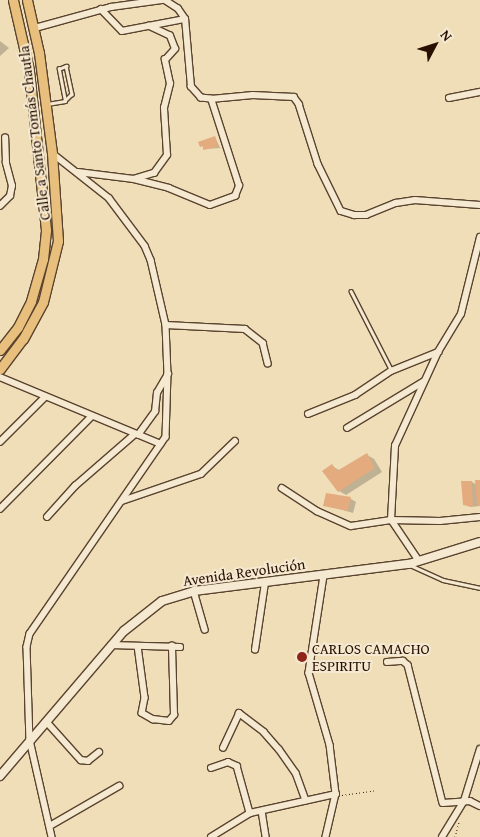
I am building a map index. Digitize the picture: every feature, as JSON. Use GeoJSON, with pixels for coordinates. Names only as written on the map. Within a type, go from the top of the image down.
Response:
{"type":"FeatureCollection","features":[{"type":"Feature","properties":{"kind":"main road","name":"Calle a Santo Tomás Chautla"},"geometry":{"type":"LineString","coordinates":[[0,350],[18,327],[30,301],[43,259],[46,230],[28,63],[13,0]]}},
{"type":"Feature","properties":{"kind":"main road","name":"Calle a Santo Tomás Chautla"},"geometry":{"type":"LineString","coordinates":[[0,369],[31,327],[53,272],[58,220],[46,105],[35,28],[27,0]]}},
{"type":"Feature","properties":{"kind":"street"},"geometry":{"type":"LineString","coordinates":[[35,28],[101,10],[110,3],[163,0],[178,9],[185,19],[191,87],[201,98],[253,95],[294,97],[300,104],[318,164],[341,211],[354,216],[366,215],[396,203],[415,200],[480,205]]}},
{"type":"Feature","properties":{"kind":"street"},"geometry":{"type":"LineString","coordinates":[[101,10],[122,32],[185,19]]}},
{"type":"Feature","properties":{"kind":"street"},"geometry":{"type":"LineString","coordinates":[[134,179],[154,173],[167,156],[164,108],[170,84],[164,60],[175,49],[170,36],[149,26]]}},
{"type":"Feature","properties":{"kind":"street"},"geometry":{"type":"LineString","coordinates":[[449,98],[480,92]]}},
{"type":"Feature","properties":{"kind":"street"},"geometry":{"type":"LineString","coordinates":[[76,171],[134,179],[169,188],[210,205],[235,196],[239,186],[211,98]]}},
{"type":"Feature","properties":{"kind":"street"},"geometry":{"type":"LineString","coordinates":[[0,206],[10,196],[12,186],[6,163],[5,138]]}},
{"type":"Feature","properties":{"kind":"street"},"geometry":{"type":"LineString","coordinates":[[52,153],[109,198],[145,246],[151,260],[166,324],[168,374],[168,429],[161,444],[30,634],[27,646],[30,740],[52,837]]}},
{"type":"Feature","properties":{"kind":"street"},"geometry":{"type":"LineString","coordinates":[[418,560],[391,520],[395,446],[438,352],[461,314],[480,238]]}},
{"type":"Feature","properties":{"kind":"street"},"geometry":{"type":"LineString","coordinates":[[166,324],[245,329],[263,343],[268,363]]}},
{"type":"Feature","properties":{"kind":"street"},"geometry":{"type":"LineString","coordinates":[[308,414],[355,395],[391,371],[438,352]]}},
{"type":"Feature","properties":{"kind":"street"},"geometry":{"type":"LineString","coordinates":[[47,517],[78,484],[136,434],[155,412],[158,390],[168,374]]}},
{"type":"Feature","properties":{"kind":"street"},"geometry":{"type":"LineString","coordinates":[[0,377],[161,444]]}},
{"type":"Feature","properties":{"kind":"street"},"geometry":{"type":"LineString","coordinates":[[347,428],[423,382]]}},
{"type":"Feature","properties":{"kind":"street"},"geometry":{"type":"LineString","coordinates":[[0,442],[45,397]]}},
{"type":"Feature","properties":{"kind":"street"},"geometry":{"type":"LineString","coordinates":[[0,509],[91,416]]}},
{"type":"Feature","properties":{"kind":"street"},"geometry":{"type":"LineString","coordinates":[[122,501],[201,474],[235,441]]}},
{"type":"Feature","properties":{"kind":"street"},"geometry":{"type":"LineString","coordinates":[[282,488],[345,524],[391,520],[440,521],[480,517]]}},
{"type":"Feature","properties":{"kind":"street","name":"Avenida Revolución"},"geometry":{"type":"LineString","coordinates":[[0,776],[111,645],[151,607],[194,591],[408,564],[480,542]]}},
{"type":"Feature","properties":{"kind":"street"},"geometry":{"type":"LineString","coordinates":[[324,576],[310,673],[330,745],[336,794],[326,837]]}},
{"type":"Feature","properties":{"kind":"street"},"geometry":{"type":"LineString","coordinates":[[255,650],[265,583]]}},
{"type":"Feature","properties":{"kind":"street"},"geometry":{"type":"LineString","coordinates":[[194,591],[205,629]]}},
{"type":"Feature","properties":{"kind":"street"},"geometry":{"type":"LineString","coordinates":[[111,645],[180,647]]}},
{"type":"Feature","properties":{"kind":"street"},"geometry":{"type":"LineString","coordinates":[[138,646],[145,698],[142,713],[153,719],[168,721],[174,715],[172,646]]}},
{"type":"Feature","properties":{"kind":"street"},"geometry":{"type":"LineString","coordinates":[[387,662],[403,661],[408,665],[441,800],[447,806],[464,802],[480,806]]}},
{"type":"Feature","properties":{"kind":"street"},"geometry":{"type":"LineString","coordinates":[[223,748],[239,713],[264,732],[279,748],[296,773],[306,800]]}},
{"type":"Feature","properties":{"kind":"street"},"geometry":{"type":"LineString","coordinates":[[47,722],[81,760],[88,761],[99,752]]}},
{"type":"Feature","properties":{"kind":"street"},"geometry":{"type":"LineString","coordinates":[[442,837],[464,802],[480,749]]}},
{"type":"Feature","properties":{"kind":"street"},"geometry":{"type":"LineString","coordinates":[[211,768],[228,762],[237,766],[250,814]]}},
{"type":"Feature","properties":{"kind":"street"},"geometry":{"type":"LineString","coordinates":[[50,826],[119,786]]}},
{"type":"Feature","properties":{"kind":"street"},"geometry":{"type":"LineString","coordinates":[[211,837],[219,835],[250,814],[336,794]]}},
{"type":"Feature","properties":{"kind":"street"},"geometry":{"type":"LineString","coordinates":[[262,811],[266,837]]}},
{"type":"Feature","properties":{"kind":"lane"},"geometry":{"type":"LineString","coordinates":[[46,105],[65,101],[72,94],[66,66],[59,69],[65,101]]}},
{"type":"Feature","properties":{"kind":"lane"},"geometry":{"type":"LineString","coordinates":[[351,291],[391,371]]}},
{"type":"Feature","properties":{"kind":"lane"},"geometry":{"type":"LineString","coordinates":[[408,564],[443,580],[480,588]]}},
{"type":"Feature","properties":{"kind":"path"},"geometry":{"type":"LineString","coordinates":[[336,794],[349,796],[377,790]]}},
{"type":"Feature","properties":{"kind":"building"},"geometry":{"type":"Polygon","coordinates":[[[215,136],[218,147],[203,150],[203,146],[200,147],[198,142],[215,136]]]}},
{"type":"Feature","properties":{"kind":"building"},"geometry":{"type":"Polygon","coordinates":[[[367,453],[375,468],[338,492],[322,471],[332,464],[337,471],[367,453]]]}},
{"type":"Feature","properties":{"kind":"building"},"geometry":{"type":"Polygon","coordinates":[[[475,480],[480,480],[480,506],[477,506],[475,480]]]}},
{"type":"Feature","properties":{"kind":"building"},"geometry":{"type":"Polygon","coordinates":[[[461,481],[472,481],[473,507],[463,505],[461,481]]]}},
{"type":"Feature","properties":{"kind":"building"},"geometry":{"type":"Polygon","coordinates":[[[326,493],[351,497],[348,511],[323,506],[326,493]]]}},
{"type":"Feature","properties":{"kind":"place","name":"CARLOS CAMACHO ESPIRITU"},"geometry":{"type":"Point","coordinates":[302,657]}}]}
